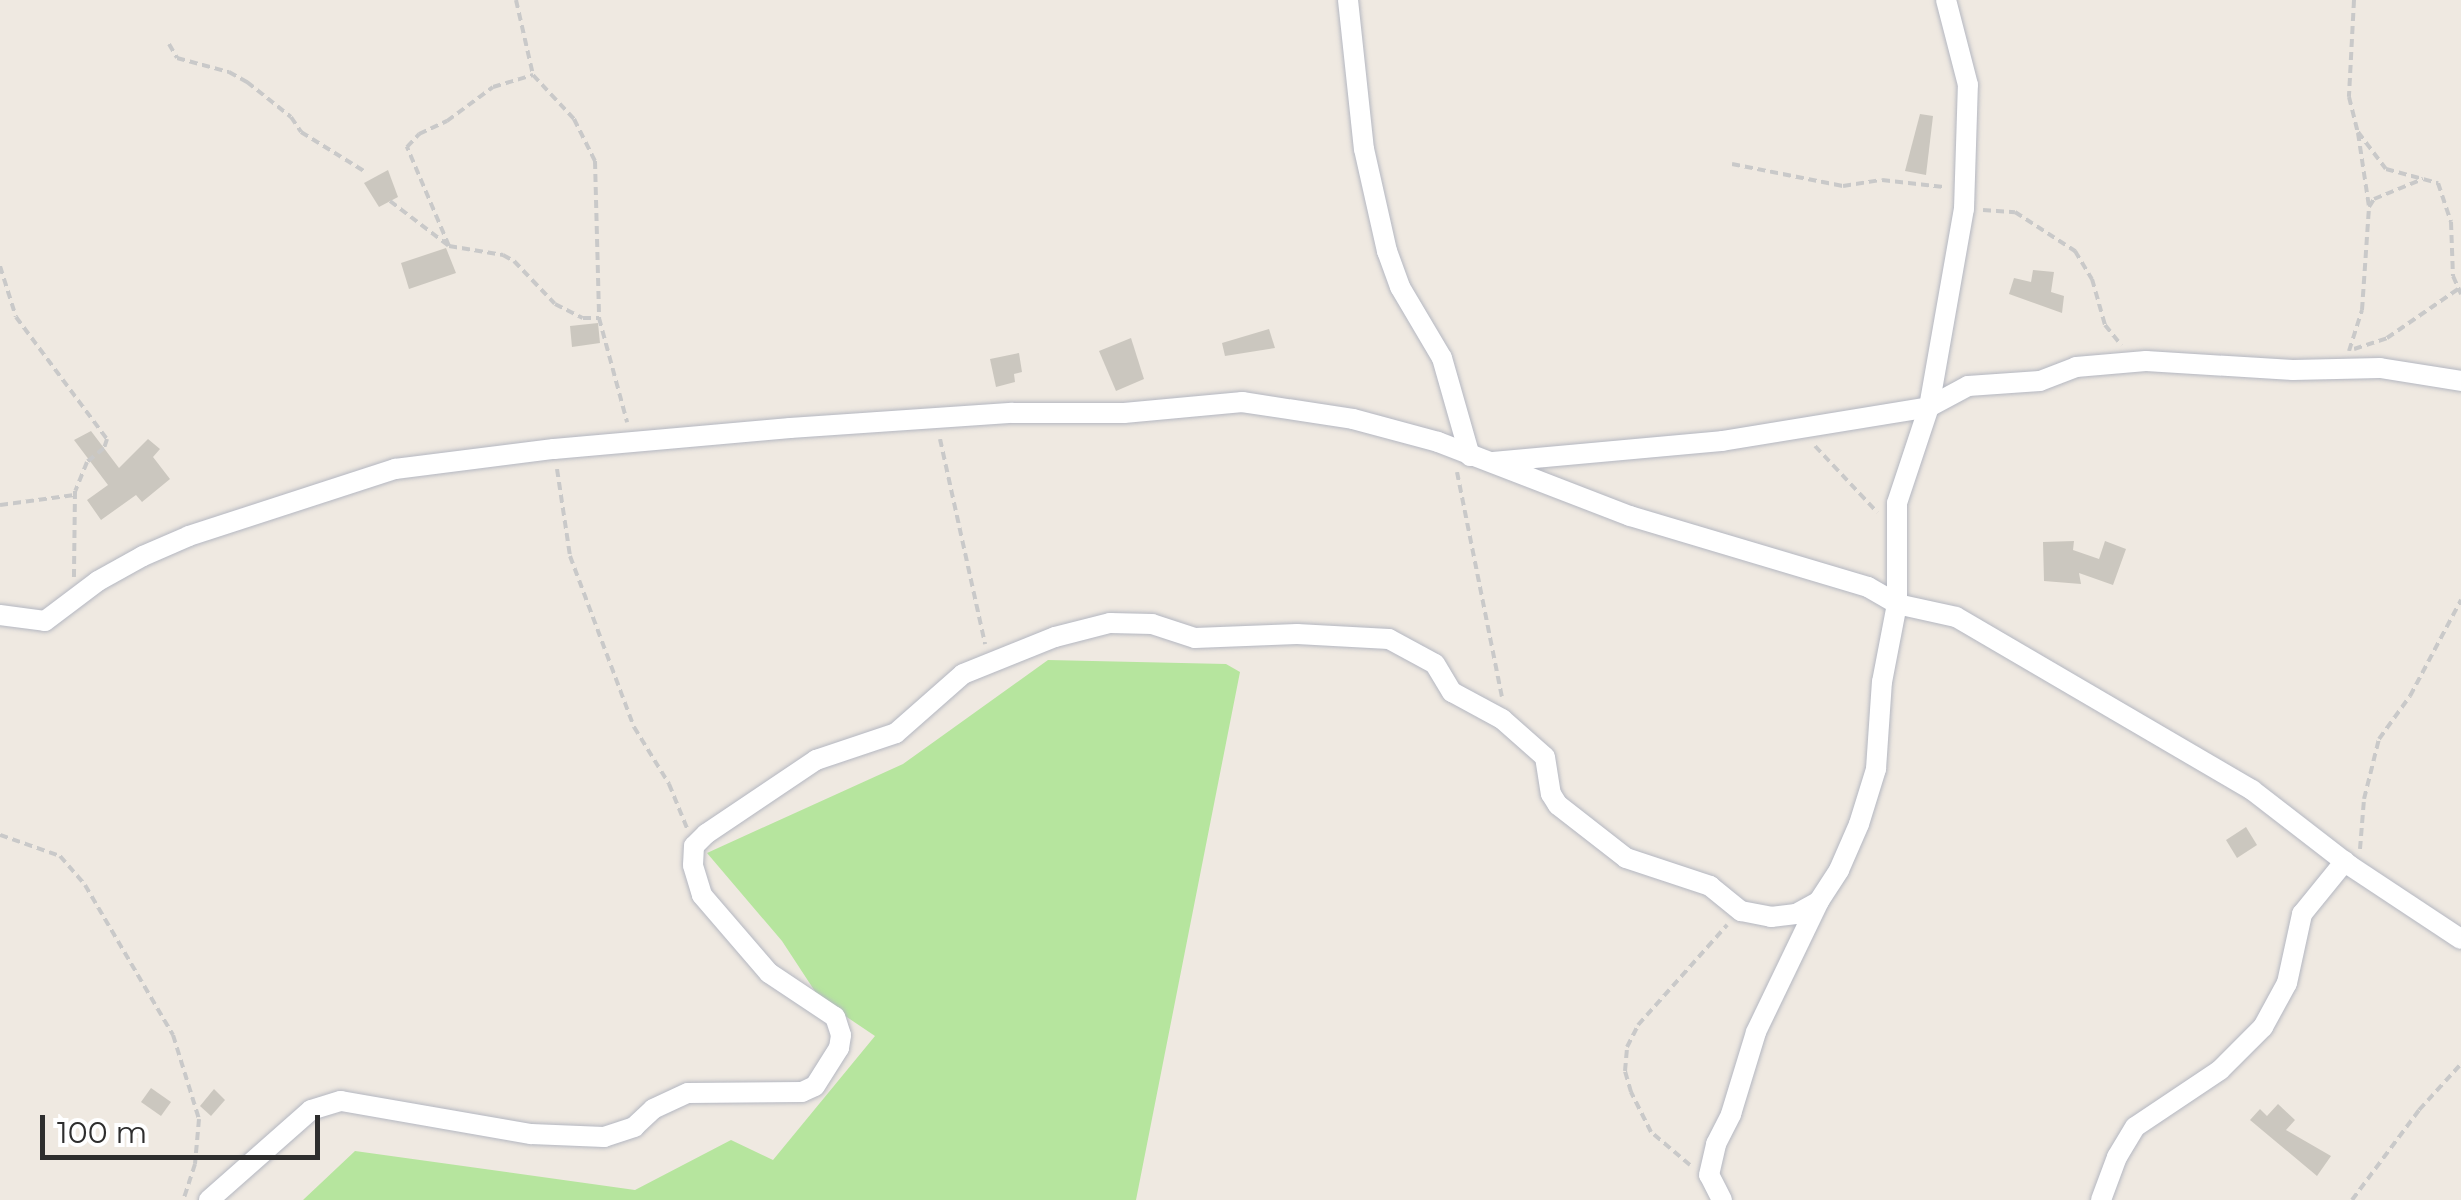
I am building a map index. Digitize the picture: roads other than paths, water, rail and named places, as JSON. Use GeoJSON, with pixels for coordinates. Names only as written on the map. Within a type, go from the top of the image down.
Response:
{"type":"FeatureCollection","features":[{"type":"Feature","properties":{"kind":"street"},"geometry":{"type":"LineString","coordinates":[[1348,0],[1364,149],[1388,252],[1400,286],[1442,358],[1479,459]]}},
{"type":"Feature","properties":{"kind":"street"},"geometry":{"type":"LineString","coordinates":[[1722,1200],[1709,1175],[1756,1032],[1818,901],[1839,870],[1876,768],[1882,682],[1897,604],[1894,530],[1902,482],[1929,406],[1965,199],[1968,84],[1946,0]]}},
{"type":"Feature","properties":{"kind":"street"},"geometry":{"type":"LineString","coordinates":[[1479,459],[1691,445],[1929,406],[1968,386],[2004,387],[2040,381],[2076,366],[2146,361],[2380,368],[2461,381]]}},
{"type":"Feature","properties":{"kind":"street"},"geometry":{"type":"LineString","coordinates":[[0,616],[45,621],[74,597],[143,556],[189,536],[395,470],[642,441],[1012,413],[1124,412],[1242,402],[1353,419],[1438,442],[1630,516],[1868,587],[1897,604],[1956,617],[2103,699],[2252,790],[2350,864],[2461,939]]}},
{"type":"Feature","properties":{"kind":"street"},"geometry":{"type":"LineString","coordinates":[[209,1200],[311,1110],[341,1101],[531,1134],[604,1137],[634,1126],[653,1109],[688,1093],[802,1092],[816,1086],[839,1048],[841,1035],[836,1017],[769,973],[702,895],[693,865],[694,846],[816,760],[896,734],[963,674],[1055,637],[1124,623],[1152,624],[1194,638],[1296,634],[1389,639],[1441,669],[1452,692],[1510,726],[1545,756],[1551,794],[1558,806],[1626,858],[1710,886],[1741,912],[1771,917],[1796,914],[1818,901]]}},
{"type":"Feature","properties":{"kind":"street"},"geometry":{"type":"LineString","coordinates":[[2102,1200],[2117,1156],[2135,1128],[2220,1070],[2262,1028],[2288,983],[2302,914],[2350,864]]}}]}
